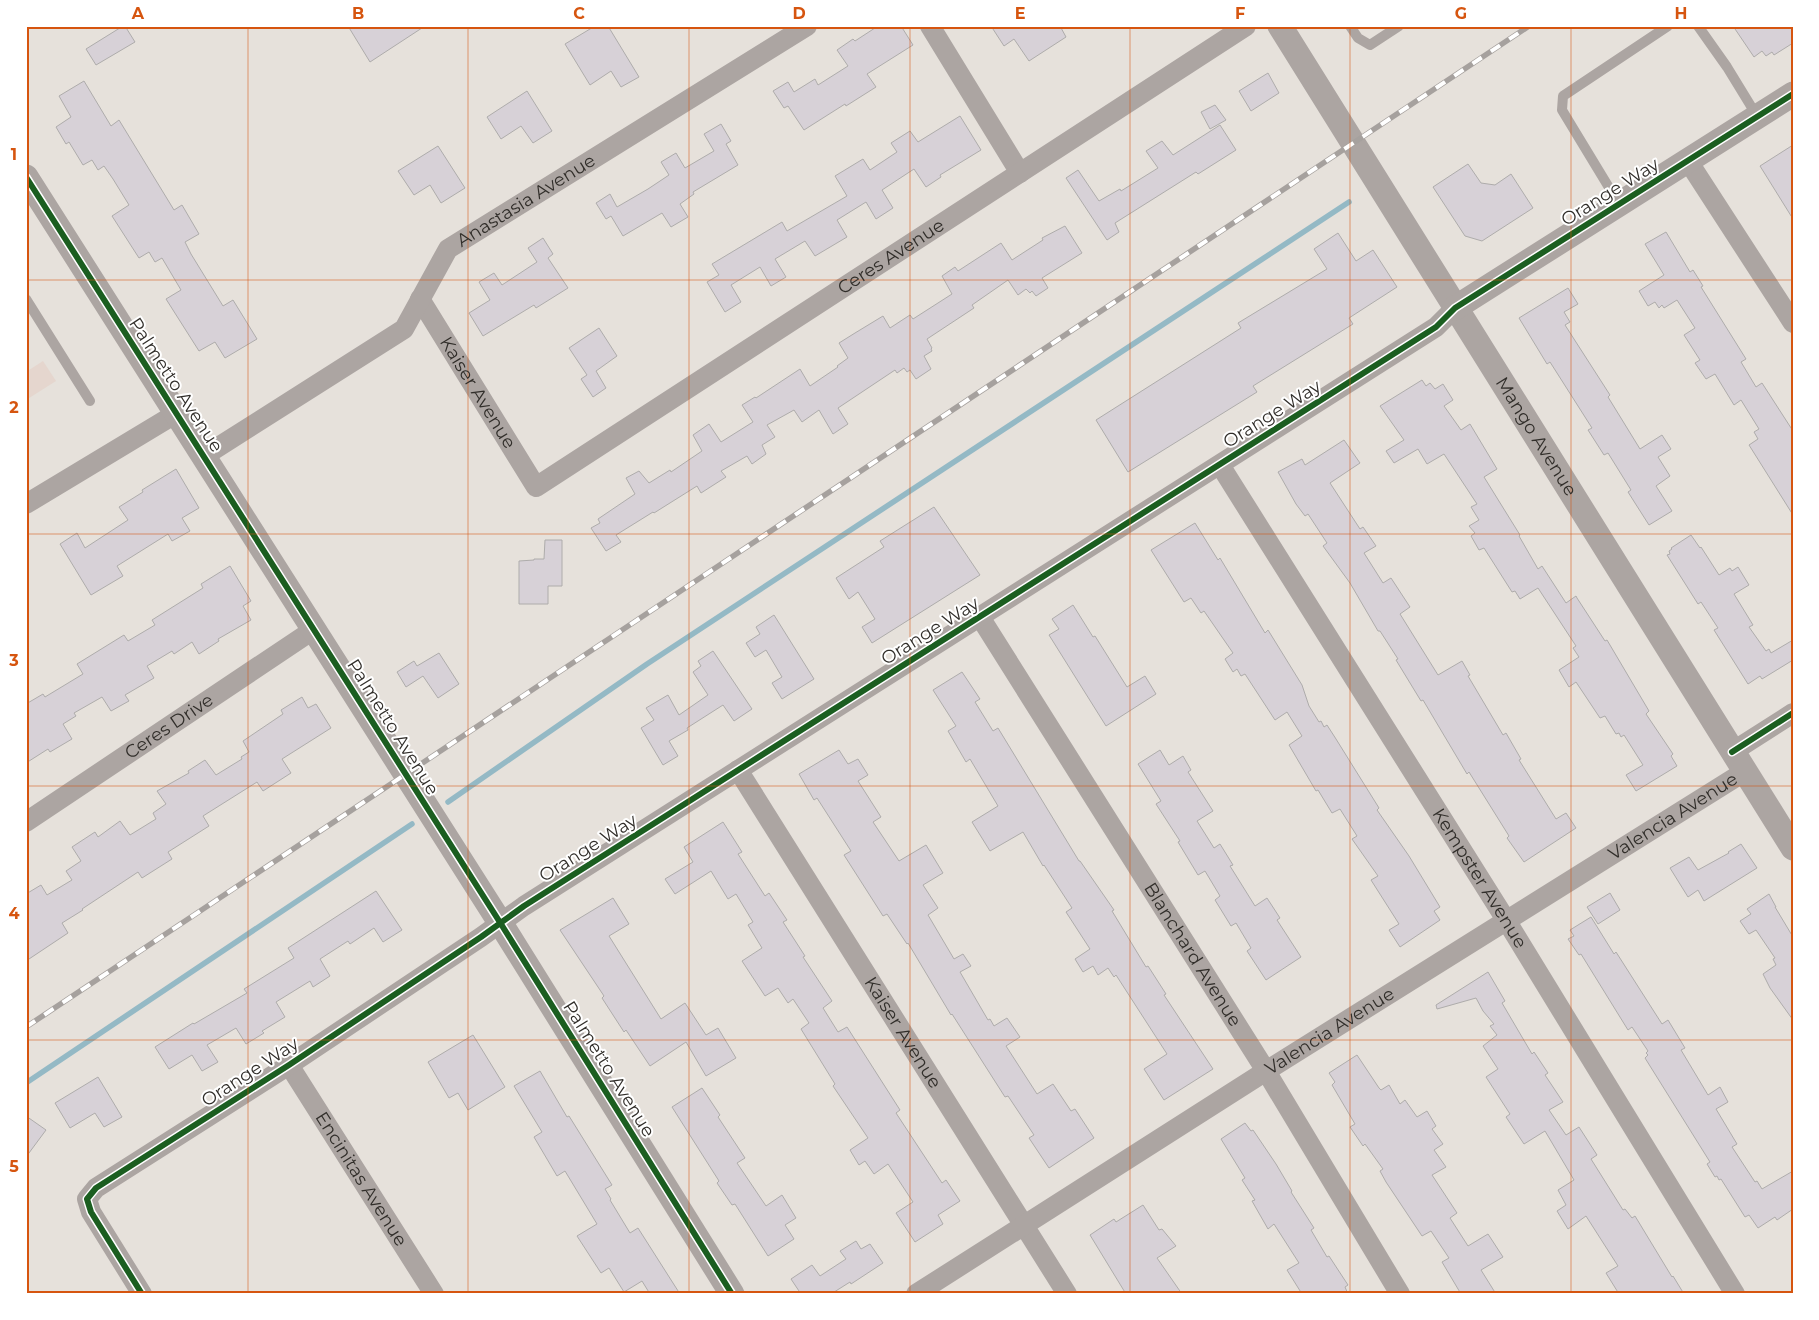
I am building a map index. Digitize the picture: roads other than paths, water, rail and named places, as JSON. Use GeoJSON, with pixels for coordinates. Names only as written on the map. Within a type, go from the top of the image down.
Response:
{"type":"FeatureCollection","features":[{"type":"Feature","properties":{"kind":"street","name":"Anastasia Avenue"},"geometry":{"type":"LineString","coordinates":[[204,456],[404,329],[448,249],[807,26]]}},
{"type":"Feature","properties":{"kind":"street"},"geometry":{"type":"LineString","coordinates":[[930,26],[1020,173]]}},
{"type":"Feature","properties":{"kind":"street","name":"Ceres Avenue"},"geometry":{"type":"LineString","coordinates":[[536,487],[1246,26]]}},
{"type":"Feature","properties":{"kind":"street","name":"Mango Avenue"},"geometry":{"type":"LineString","coordinates":[[1280,26],[1793,848]]}},
{"type":"Feature","properties":{"kind":"street","name":"Orange Way"},"geometry":{"type":"LineString","coordinates":[[142,1294],[91,1212],[87,1199],[96,1188],[289,1065],[501,924],[524,906],[1436,327],[1455,308],[1793,94]]}},
{"type":"Feature","properties":{"kind":"street"},"geometry":{"type":"LineString","coordinates":[[1688,160],[1793,323]]}},
{"type":"Feature","properties":{"kind":"street","name":"Palmetto Avenue"},"geometry":{"type":"LineString","coordinates":[[26,178],[501,924],[732,1294]]}},
{"type":"Feature","properties":{"kind":"street","name":"Kaiser Avenue"},"geometry":{"type":"LineString","coordinates":[[420,299],[536,487]]}},
{"type":"Feature","properties":{"kind":"street"},"geometry":{"type":"LineString","coordinates":[[26,504],[176,413]]}},
{"type":"Feature","properties":{"kind":"street","name":"Kempster Avenue"},"geometry":{"type":"LineString","coordinates":[[1220,465],[1506,920],[1735,1294]]}},
{"type":"Feature","properties":{"kind":"street","name":"Blanchard Avenue"},"geometry":{"type":"LineString","coordinates":[[980,617],[1266,1071],[1400,1294]]}},
{"type":"Feature","properties":{"kind":"street","name":"Ceres Drive"},"geometry":{"type":"LineString","coordinates":[[26,822],[313,630]]}},
{"type":"Feature","properties":{"kind":"street","name":"Valencia Avenue"},"geometry":{"type":"LineString","coordinates":[[916,1294],[1023,1224],[1506,920],[1738,762],[1793,714]]}},
{"type":"Feature","properties":{"kind":"street","name":"Kaiser Avenue"},"geometry":{"type":"LineString","coordinates":[[738,770],[1067,1294]]}},
{"type":"Feature","properties":{"kind":"street","name":"Encinitas Avenue"},"geometry":{"type":"LineString","coordinates":[[289,1065],[434,1294]]}},
{"type":"Feature","properties":{"kind":"lane"},"geometry":{"type":"LineString","coordinates":[[1350,26],[1358,38],[1370,45],[1399,26]]}},
{"type":"Feature","properties":{"kind":"lane"},"geometry":{"type":"LineString","coordinates":[[1620,204],[1562,110],[1563,96],[1668,26]]}},
{"type":"Feature","properties":{"kind":"lane"},"geometry":{"type":"LineString","coordinates":[[1698,26],[1757,117]]}},
{"type":"Feature","properties":{"kind":"lane"},"geometry":{"type":"LineString","coordinates":[[26,299],[90,401]]}},
{"type":"Feature","properties":{"kind":"waterway"},"geometry":{"type":"LineString","coordinates":[[448,802],[647,664],[1349,202]]}},
{"type":"Feature","properties":{"kind":"waterway"},"geometry":{"type":"LineString","coordinates":[[26,1083],[412,824]]}},
{"type":"Feature","properties":{"kind":"railway"},"geometry":{"type":"LineString","coordinates":[[26,1027],[1529,26]]}}]}
